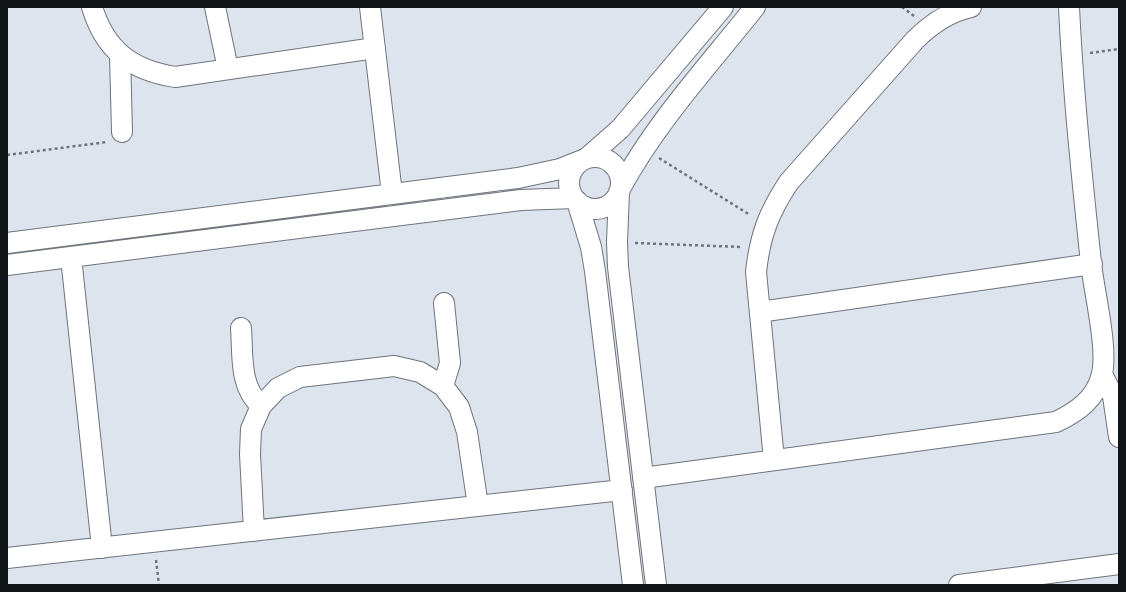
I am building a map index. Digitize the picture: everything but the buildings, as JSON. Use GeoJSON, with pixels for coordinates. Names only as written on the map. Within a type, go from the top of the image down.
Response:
{"type":"FeatureCollection","features":[{"type":"Feature","properties":{"kind":"street"},"geometry":{"type":"LineString","coordinates":[[92,7],[96,22],[106,40],[120,55],[136,66],[155,74],[175,77],[375,48]]}},
{"type":"Feature","properties":{"kind":"street"},"geometry":{"type":"LineString","coordinates":[[215,7],[228,69]]}},
{"type":"Feature","properties":{"kind":"street"},"geometry":{"type":"LineString","coordinates":[[370,7],[392,194]]}},
{"type":"Feature","properties":{"kind":"street"},"geometry":{"type":"LineString","coordinates":[[633,585],[595,271],[587,232],[570,190],[570,174],[584,159],[620,129],[723,7]]}},
{"type":"Feature","properties":{"kind":"street"},"geometry":{"type":"LineString","coordinates":[[7,265],[521,200],[575,200],[585,207],[595,209],[605,207],[614,201],[644,149],[755,7]]}},
{"type":"Feature","properties":{"kind":"street"},"geometry":{"type":"LineString","coordinates":[[774,460],[756,272],[759,248],[765,224],[776,202],[789,182],[915,40],[929,26],[945,16],[971,7]]}},
{"type":"Feature","properties":{"kind":"street"},"geometry":{"type":"LineString","coordinates":[[643,478],[1056,422],[1077,412],[1093,395],[1102,374],[1103,350],[1092,264],[1071,56],[1069,7]]}},
{"type":"Feature","properties":{"kind":"street"},"geometry":{"type":"LineString","coordinates":[[120,55],[122,132]]}},
{"type":"Feature","properties":{"kind":"street"},"geometry":{"type":"LineString","coordinates":[[7,243],[540,175],[584,159],[597,156],[612,163],[618,169],[621,178],[617,242],[618,267],[656,585]]}},
{"type":"Feature","properties":{"kind":"street"},"geometry":{"type":"LineString","coordinates":[[71,257],[102,548]]}},
{"type":"Feature","properties":{"kind":"street"},"geometry":{"type":"LineString","coordinates":[[760,312],[1092,264]]}},
{"type":"Feature","properties":{"kind":"street"},"geometry":{"type":"LineString","coordinates":[[443,386],[450,363],[444,303]]}},
{"type":"Feature","properties":{"kind":"street"},"geometry":{"type":"LineString","coordinates":[[241,328],[244,380],[247,390],[261,406]]}},
{"type":"Feature","properties":{"kind":"street"},"geometry":{"type":"LineString","coordinates":[[254,531],[250,454],[251,429],[261,406],[278,388],[300,377],[394,366],[420,372],[443,386],[459,406],[467,432],[478,506]]}},
{"type":"Feature","properties":{"kind":"street"},"geometry":{"type":"LineString","coordinates":[[1102,374],[1113,396],[1119,437]]}},
{"type":"Feature","properties":{"kind":"street"},"geometry":{"type":"LineString","coordinates":[[7,558],[622,490]]}},
{"type":"Feature","properties":{"kind":"street"},"geometry":{"type":"LineString","coordinates":[[959,585],[1013,582],[1119,564]]}},
{"type":"Feature","properties":{"kind":"path"},"geometry":{"type":"LineString","coordinates":[[1071,56],[1119,49]]}},
{"type":"Feature","properties":{"kind":"path"},"geometry":{"type":"LineString","coordinates":[[7,155],[115,141],[122,132]]}},
{"type":"Feature","properties":{"kind":"path"},"geometry":{"type":"LineString","coordinates":[[644,149],[765,224]]}},
{"type":"Feature","properties":{"kind":"path"},"geometry":{"type":"LineString","coordinates":[[617,242],[759,248]]}},
{"type":"Feature","properties":{"kind":"path"},"geometry":{"type":"LineString","coordinates":[[155,542],[159,585]]}}]}
